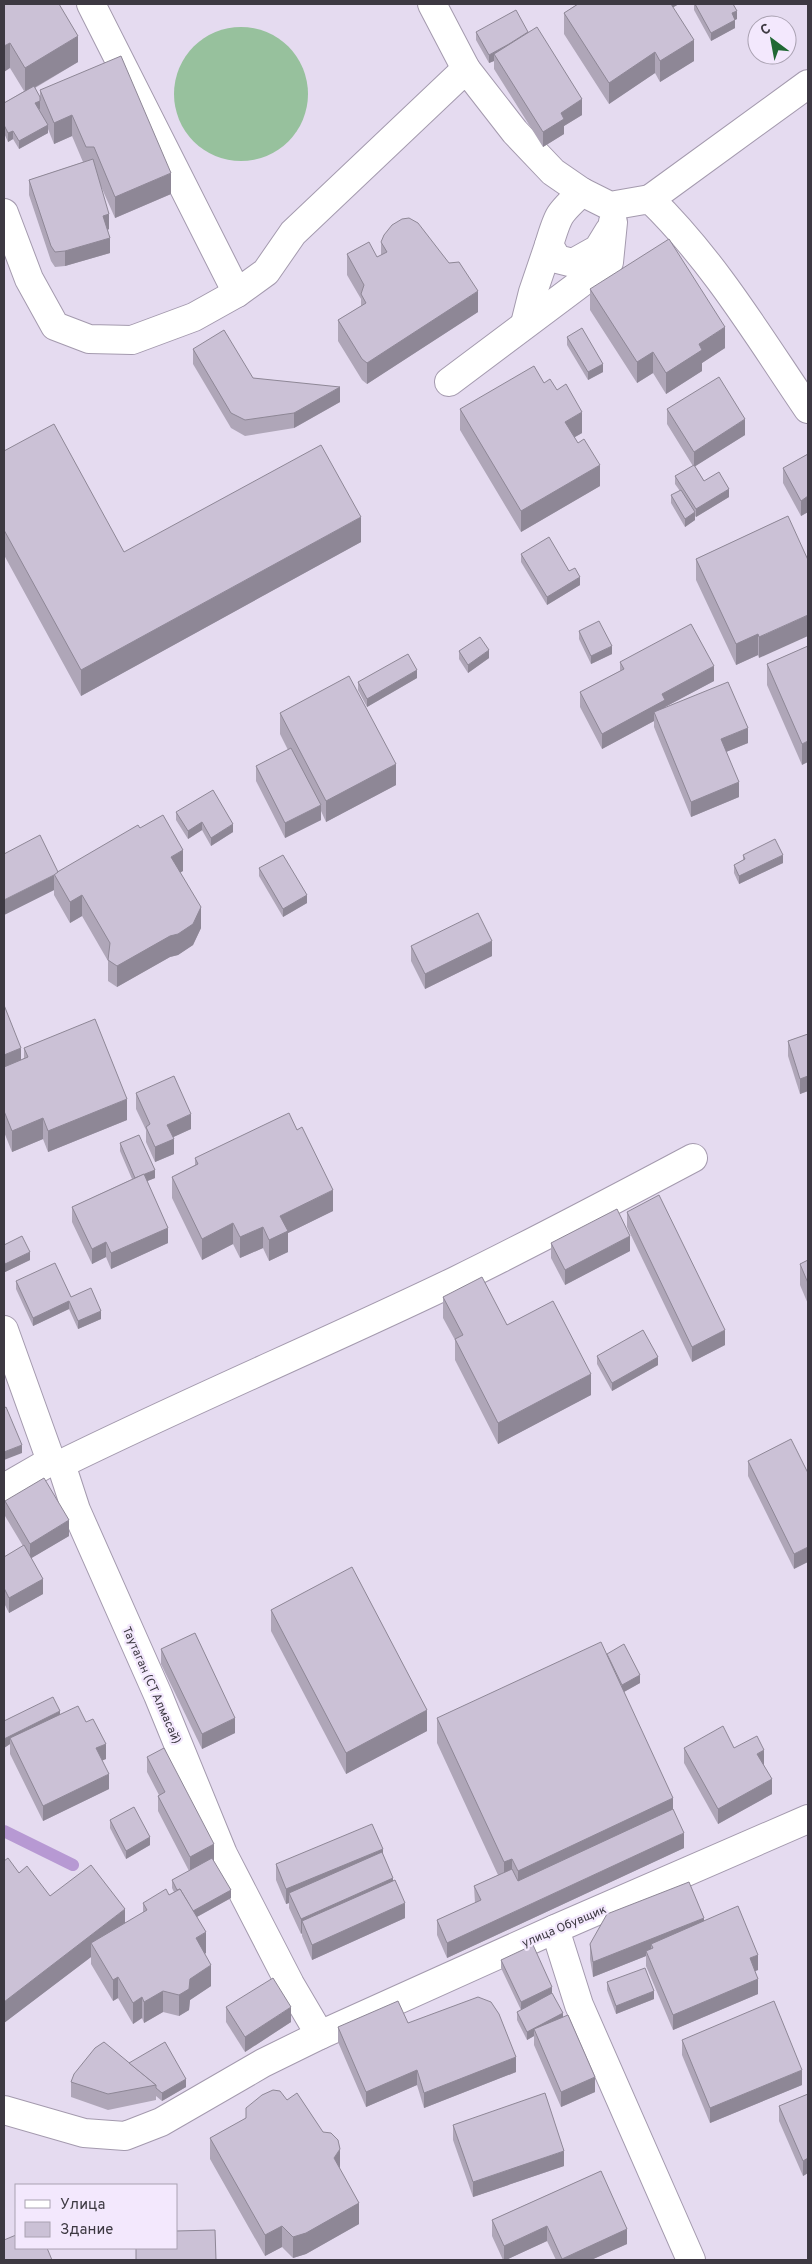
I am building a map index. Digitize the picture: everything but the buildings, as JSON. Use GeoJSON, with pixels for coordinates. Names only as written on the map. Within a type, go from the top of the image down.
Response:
{"type":"FeatureCollection","features":[{"type":"Feature","properties":{"kind":"street"},"geometry":{"type":"LineString","coordinates":[[91,4],[237,293]]}},
{"type":"Feature","properties":{"kind":"street"},"geometry":{"type":"LineString","coordinates":[[432,4],[466,69],[515,132],[553,172],[612,214]]}},
{"type":"Feature","properties":{"kind":"street"},"geometry":{"type":"LineString","coordinates":[[4,213],[29,279],[55,326],[89,339],[132,340],[194,317],[237,293],[266,272],[293,233],[466,69]]}},
{"type":"Feature","properties":{"kind":"street"},"geometry":{"type":"LineString","coordinates":[[549,245],[557,259],[572,263],[598,249],[612,214],[650,198],[808,84]]}},
{"type":"Feature","properties":{"kind":"street"},"geometry":{"type":"LineString","coordinates":[[526,324],[555,223],[562,210],[582,192]]}},
{"type":"Feature","properties":{"kind":"street"},"geometry":{"type":"LineString","coordinates":[[650,198],[672,220],[700,255],[758,333],[808,409]]}},
{"type":"Feature","properties":{"kind":"street"},"geometry":{"type":"LineString","coordinates":[[449,382],[610,262],[612,214]]}},
{"type":"Feature","properties":{"kind":"street"},"geometry":{"type":"LineString","coordinates":[[4,1488],[56,1462],[454,1281],[597,1210],[693,1158]]}},
{"type":"Feature","properties":{"kind":"street","name":"Таутаган (СТ Алмасай)"},"geometry":{"type":"LineString","coordinates":[[4,1330],[76,1510],[158,1695],[223,1854],[290,1984],[320,2035]]}},
{"type":"Feature","properties":{"kind":"street","name":"улица Обувщик"},"geometry":{"type":"LineString","coordinates":[[4,2110],[84,2133],[125,2136],[161,2122],[263,2063],[320,2035],[555,1929],[808,1819]]}},
{"type":"Feature","properties":{"kind":"street"},"geometry":{"type":"LineString","coordinates":[[555,1929],[579,2005],[691,2260]]}},
{"type":"Feature","properties":{"kind":"green space"},"geometry":{"type":"Polygon","coordinates":[[[241,27],[267,32],[289,46],[303,68],[308,94],[303,120],[289,142],[267,156],[241,161],[215,156],[193,142],[179,120],[174,94],[179,68],[193,46],[215,32],[241,27]]]}},
{"type":"Feature","properties":{"kind":"waterway"},"geometry":{"type":"LineString","coordinates":[[4,1831],[73,1865]]}}]}
